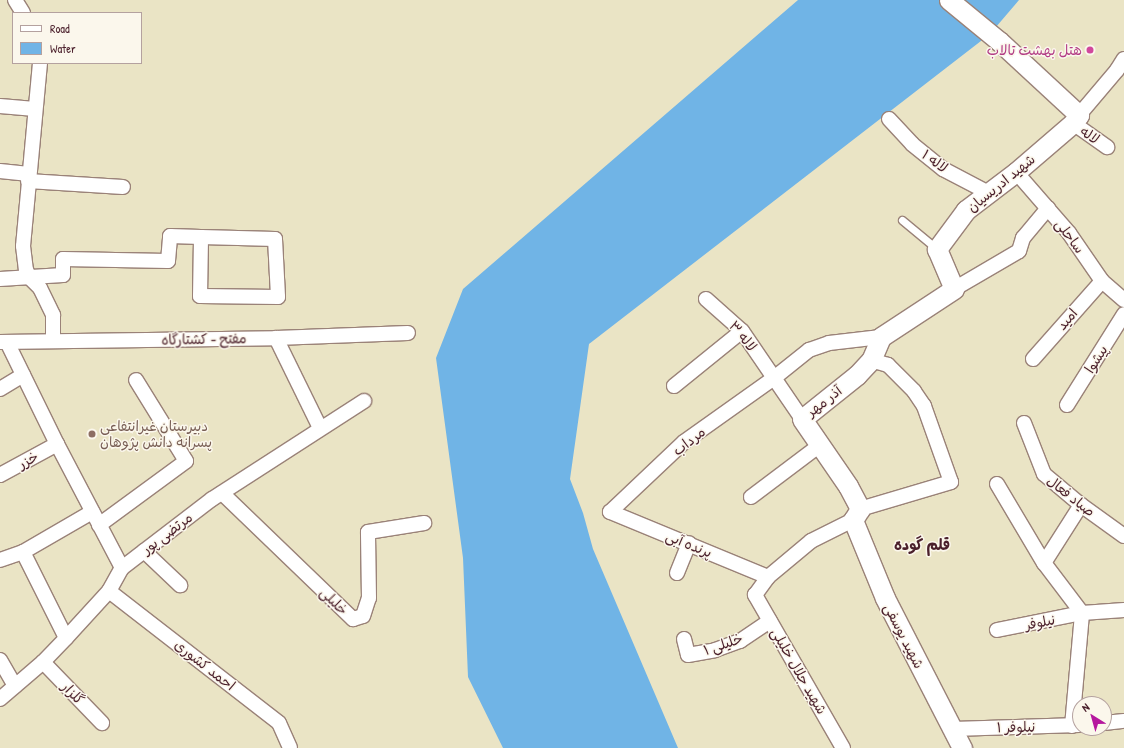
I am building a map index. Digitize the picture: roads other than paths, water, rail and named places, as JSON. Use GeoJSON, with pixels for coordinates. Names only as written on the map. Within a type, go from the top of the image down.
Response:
{"type":"FeatureCollection","features":[{"type":"Feature","properties":{"kind":"street"},"geometry":{"type":"LineString","coordinates":[[15,0],[22,12]]}},
{"type":"Feature","properties":{"kind":"street"},"geometry":{"type":"LineString","coordinates":[[949,0],[998,41],[1076,119],[1122,68]]}},
{"type":"Feature","properties":{"kind":"street"},"geometry":{"type":"LineString","coordinates":[[40,64],[23,246],[26,270],[30,278],[40,288],[53,315],[53,342]]}},
{"type":"Feature","properties":{"kind":"street"},"geometry":{"type":"LineString","coordinates":[[0,106],[35,109]]}},
{"type":"Feature","properties":{"kind":"street","name":"لاله ۱"},"geometry":{"type":"LineString","coordinates":[[889,119],[912,144],[943,169],[989,193]]}},
{"type":"Feature","properties":{"kind":"street","name":"لاله"},"geometry":{"type":"LineString","coordinates":[[1076,119],[1107,147]]}},
{"type":"Feature","properties":{"kind":"street","name":"شهید ادریسیان"},"geometry":{"type":"LineString","coordinates":[[938,249],[966,210],[1016,172],[1076,119]]}},
{"type":"Feature","properties":{"kind":"street"},"geometry":{"type":"LineString","coordinates":[[0,171],[29,177],[123,187]]}},
{"type":"Feature","properties":{"kind":"street","name":"ساحلی"},"geometry":{"type":"LineString","coordinates":[[1016,172],[1069,233],[1102,281],[1124,300]]}},
{"type":"Feature","properties":{"kind":"street"},"geometry":{"type":"LineString","coordinates":[[881,337],[954,289],[1019,251],[1023,238],[1048,208]]}},
{"type":"Feature","properties":{"kind":"street"},"geometry":{"type":"LineString","coordinates":[[0,279],[63,275],[63,259],[168,261],[170,236],[275,239],[278,297],[200,296],[201,237]]}},
{"type":"Feature","properties":{"kind":"street"},"geometry":{"type":"LineString","coordinates":[[938,249],[954,289]]}},
{"type":"Feature","properties":{"kind":"street","name":"امید"},"geometry":{"type":"LineString","coordinates":[[1033,359],[1102,281]]}},
{"type":"Feature","properties":{"kind":"street","name":"لاله ۳"},"geometry":{"type":"LineString","coordinates":[[706,299],[742,331],[802,418]]}},
{"type":"Feature","properties":{"kind":"street","name":"پیشوا"},"geometry":{"type":"LineString","coordinates":[[1067,404],[1124,314]]}},
{"type":"Feature","properties":{"kind":"street"},"geometry":{"type":"LineString","coordinates":[[674,386],[742,331]]}},
{"type":"Feature","properties":{"kind":"street","name":"مفتح - کشتارگاه"},"geometry":{"type":"LineString","coordinates":[[4,342],[276,338],[408,333]]}},
{"type":"Feature","properties":{"kind":"street","name":"آذر مهر"},"geometry":{"type":"LineString","coordinates":[[856,515],[848,486],[802,418],[857,375],[871,360],[881,337]]}},
{"type":"Feature","properties":{"kind":"street","name":"مرداب"},"geometry":{"type":"LineString","coordinates":[[610,512],[684,442],[774,378],[809,350],[829,343],[881,337]]}},
{"type":"Feature","properties":{"kind":"street"},"geometry":{"type":"LineString","coordinates":[[276,338],[320,428]]}},
{"type":"Feature","properties":{"kind":"street"},"geometry":{"type":"LineString","coordinates":[[4,342],[23,375],[57,444],[122,568]]}},
{"type":"Feature","properties":{"kind":"street"},"geometry":{"type":"LineString","coordinates":[[768,577],[811,541],[856,515],[950,482],[924,406],[914,391],[888,365],[871,360]]}},
{"type":"Feature","properties":{"kind":"street"},"geometry":{"type":"LineString","coordinates":[[0,389],[23,375]]}},
{"type":"Feature","properties":{"kind":"street"},"geometry":{"type":"LineString","coordinates":[[99,525],[186,461],[136,380]]}},
{"type":"Feature","properties":{"kind":"street","name":"مرتضی پور"},"geometry":{"type":"LineString","coordinates":[[0,699],[43,662],[66,638],[109,591],[122,568],[212,499],[364,401]]}},
{"type":"Feature","properties":{"kind":"street","name":"صیاد فعال"},"geometry":{"type":"LineString","coordinates":[[1024,424],[1044,474],[1081,505],[1124,536]]}},
{"type":"Feature","properties":{"kind":"street","name":"خزر"},"geometry":{"type":"LineString","coordinates":[[0,475],[57,444]]}},
{"type":"Feature","properties":{"kind":"street"},"geometry":{"type":"LineString","coordinates":[[751,497],[820,446]]}},
{"type":"Feature","properties":{"kind":"street"},"geometry":{"type":"LineString","coordinates":[[997,484],[1044,563],[1082,613],[1078,696]]}},
{"type":"Feature","properties":{"kind":"street","name":"خلیلی"},"geometry":{"type":"LineString","coordinates":[[222,493],[353,619],[364,616],[369,598],[368,532],[424,523]]}},
{"type":"Feature","properties":{"kind":"street"},"geometry":{"type":"LineString","coordinates":[[1044,563],[1081,505]]}},
{"type":"Feature","properties":{"kind":"street"},"geometry":{"type":"LineString","coordinates":[[0,560],[22,552],[92,512]]}},
{"type":"Feature","properties":{"kind":"street","name":"پرنده آبی"},"geometry":{"type":"LineString","coordinates":[[610,512],[689,543],[768,577]]}},
{"type":"Feature","properties":{"kind":"street","name":"شهید یوسفی"},"geometry":{"type":"LineString","coordinates":[[856,515],[885,598],[962,748]]}},
{"type":"Feature","properties":{"kind":"street"},"geometry":{"type":"LineString","coordinates":[[677,573],[689,543]]}},
{"type":"Feature","properties":{"kind":"street"},"geometry":{"type":"LineString","coordinates":[[144,551],[180,585]]}},
{"type":"Feature","properties":{"kind":"street"},"geometry":{"type":"LineString","coordinates":[[22,552],[66,638]]}},
{"type":"Feature","properties":{"kind":"street","name":"شهید جلال خلیلی"},"geometry":{"type":"LineString","coordinates":[[768,577],[755,595],[843,748]]}},
{"type":"Feature","properties":{"kind":"street","name":"احمد کشوری"},"geometry":{"type":"LineString","coordinates":[[109,591],[279,723],[290,748]]}},
{"type":"Feature","properties":{"kind":"street","name":"نیلوفر"},"geometry":{"type":"LineString","coordinates":[[998,630],[1082,613],[1124,610]]}},
{"type":"Feature","properties":{"kind":"street","name":"خلیلی ۱"},"geometry":{"type":"LineString","coordinates":[[684,639],[688,654],[715,650],[740,641],[770,621]]}},
{"type":"Feature","properties":{"kind":"street"},"geometry":{"type":"LineString","coordinates":[[0,660],[15,686]]}},
{"type":"Feature","properties":{"kind":"street","name":"گلزار"},"geometry":{"type":"LineString","coordinates":[[43,662],[102,724]]}},
{"type":"Feature","properties":{"kind":"street"},"geometry":{"type":"LineString","coordinates":[[1112,722],[1124,721]]}},
{"type":"Feature","properties":{"kind":"street","name":"نیلوفر ۱"},"geometry":{"type":"LineString","coordinates":[[952,729],[1072,726]]}},
{"type":"Feature","properties":{"kind":"lane"},"geometry":{"type":"LineString","coordinates":[[902,220],[938,249]]}},
{"type":"Feature","properties":{"kind":"water"},"geometry":{"type":"Polygon","coordinates":[[[798,0],[1019,0],[990,34],[589,344],[570,479],[583,513],[593,549],[678,748],[503,748],[468,677],[463,558],[436,358],[463,289],[798,0]]]}},
{"type":"Feature","properties":{"kind":"place","name":"هتل بهشت تالاب"},"geometry":{"type":"Point","coordinates":[1090,50]}},
{"type":"Feature","properties":{"kind":"place","name":"دبیرستان غیرانتفاعی پسرانه دانش پژوهان"},"geometry":{"type":"Point","coordinates":[92,434]}},
{"type":"Feature","properties":{"kind":"district","name":"قلم گوده"},"geometry":{"type":"Point","coordinates":[922,545]}}]}
